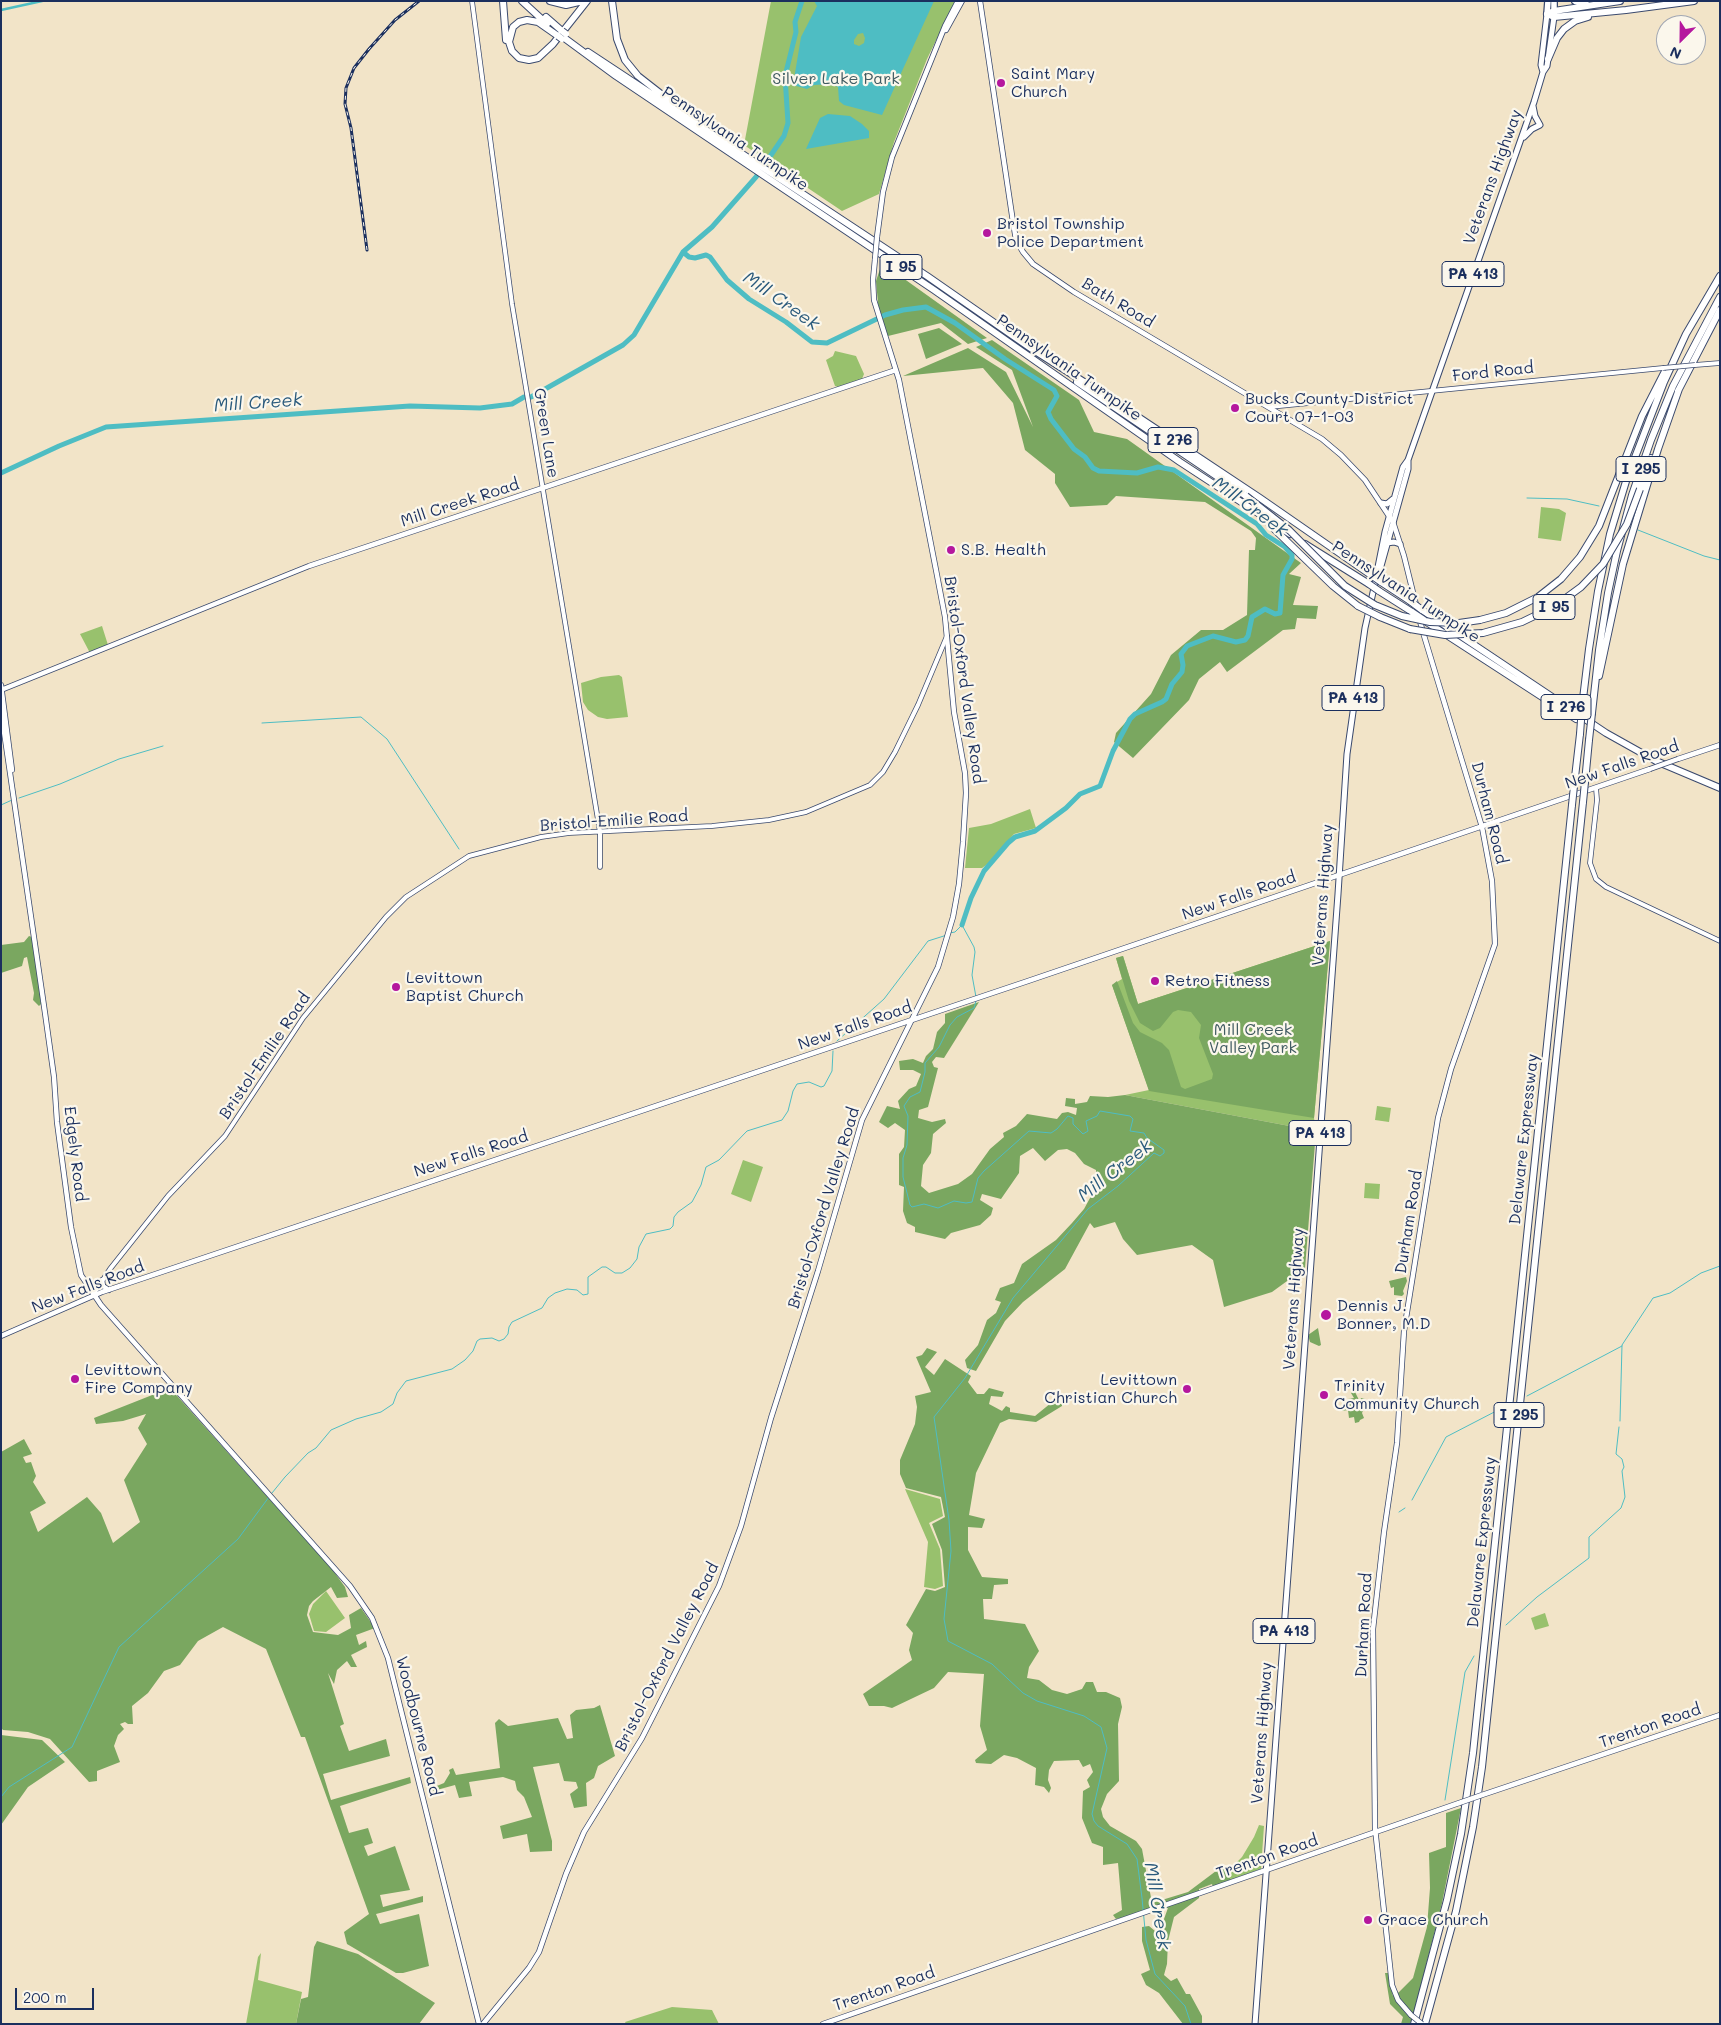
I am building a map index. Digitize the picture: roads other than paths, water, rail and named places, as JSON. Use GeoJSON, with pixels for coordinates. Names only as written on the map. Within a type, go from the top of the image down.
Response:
{"type":"FeatureCollection","features":[{"type":"Feature","properties":{"kind":"highway"},"geometry":{"type":"LineString","coordinates":[[503,1],[508,49],[518,60],[528,63],[538,61],[544,56],[589,1]]}},
{"type":"Feature","properties":{"kind":"highway","name":"Pennsylvania Turnpike"},"geometry":{"type":"LineString","coordinates":[[522,1],[561,35],[625,83],[797,190],[1032,349],[1125,408],[1606,733],[1663,764],[1720,788]]}},
{"type":"Feature","properties":{"kind":"highway","name":"Pennsylvania Turnpike"},"geometry":{"type":"LineString","coordinates":[[528,1],[561,35],[753,162]]}},
{"type":"Feature","properties":{"kind":"highway"},"geometry":{"type":"LineString","coordinates":[[550,1],[566,5],[583,1]]}},
{"type":"Feature","properties":{"kind":"highway"},"geometry":{"type":"LineString","coordinates":[[561,35],[538,22],[527,20],[519,22],[513,27],[509,42],[512,51],[519,58],[529,60],[538,58],[549,48],[589,1]]}},
{"type":"Feature","properties":{"kind":"highway"},"geometry":{"type":"LineString","coordinates":[[612,1],[618,42],[625,60],[635,73],[753,162]]}},
{"type":"Feature","properties":{"kind":"highway","name":"Veterans Highway"},"geometry":{"type":"LineString","coordinates":[[1548,1],[1551,14]]}},
{"type":"Feature","properties":{"kind":"highway","name":"Veterans Highway"},"geometry":{"type":"LineString","coordinates":[[1551,14],[1554,1]]}},
{"type":"Feature","properties":{"kind":"highway"},"geometry":{"type":"LineString","coordinates":[[1575,1],[1592,5]]}},
{"type":"Feature","properties":{"kind":"highway"},"geometry":{"type":"LineString","coordinates":[[1551,14],[1620,1]]}},
{"type":"Feature","properties":{"kind":"highway"},"geometry":{"type":"LineString","coordinates":[[1548,59],[1559,35],[1570,24],[1584,18],[1694,1]]}},
{"type":"Feature","properties":{"kind":"highway"},"geometry":{"type":"LineString","coordinates":[[1551,14],[1626,10]]}},
{"type":"Feature","properties":{"kind":"highway","name":"Pennsylvania Turnpike"},"geometry":{"type":"LineString","coordinates":[[772,174],[926,284],[1254,512],[1616,744],[1667,771],[1720,793]]}},
{"type":"Feature","properties":{"kind":"highway","name":"Delaware Expressway"},"geometry":{"type":"LineString","coordinates":[[1414,2024],[1447,1900],[1461,1834],[1473,1754],[1582,707],[1594,612],[1614,520],[1647,422],[1686,334],[1720,276]]}},
{"type":"Feature","properties":{"kind":"highway","name":"Delaware Expressway"},"geometry":{"type":"LineString","coordinates":[[1423,2024],[1442,1965],[1461,1888],[1484,1757],[1592,710],[1608,593],[1618,544],[1634,488],[1670,393],[1692,347],[1720,297]]}},
{"type":"Feature","properties":{"kind":"highway","name":"I 95"},"geometry":{"type":"LineString","coordinates":[[1254,512],[1274,528],[1338,591],[1358,606],[1380,618],[1410,629],[1445,634],[1483,633],[1522,622],[1555,606],[1581,587],[1602,564],[1627,524],[1662,428],[1679,389],[1720,310]]}},
{"type":"Feature","properties":{"kind":"highway","name":"I 95"},"geometry":{"type":"LineString","coordinates":[[1032,349],[1114,408],[1246,496],[1289,530],[1345,586],[1375,606],[1423,621],[1452,623],[1480,620],[1506,613],[1538,597],[1561,579],[1580,557],[1599,526],[1650,399],[1686,334]]}},
{"type":"Feature","properties":{"kind":"highway"},"geometry":{"type":"LineString","coordinates":[[1592,710],[1622,564],[1679,389]]}},
{"type":"Feature","properties":{"kind":"main road","name":"Bristol-Oxford Valley Road"},"geometry":{"type":"LineString","coordinates":[[481,2024],[528,1970],[539,1952],[566,1874],[583,1835],[650,1725],[719,1586],[741,1526],[769,1426],[818,1272],[862,1120],[938,967],[950,929],[959,884],[966,783],[954,712],[947,636],[936,570],[896,370],[877,315],[873,290],[881,199],[890,163],[942,35],[958,1]]}},
{"type":"Feature","properties":{"kind":"main road","name":"Bristol-Oxford Valley Road"},"geometry":{"type":"LineString","coordinates":[[942,35],[962,1]]}},
{"type":"Feature","properties":{"kind":"main road","name":"Bath Road"},"geometry":{"type":"LineString","coordinates":[[979,1],[1014,232],[1023,252],[1033,264],[1074,292],[1316,436],[1337,451],[1360,474],[1393,522]]}},
{"type":"Feature","properties":{"kind":"main road","name":"Veterans Highway"},"geometry":{"type":"LineString","coordinates":[[1376,579],[1376,570],[1389,516],[1403,468],[1408,460],[1548,59],[1551,14]]}},
{"type":"Feature","properties":{"kind":"main road","name":"Veterans Highway"},"geometry":{"type":"LineString","coordinates":[[1543,72],[1541,65],[1551,14]]}},
{"type":"Feature","properties":{"kind":"main road"},"geometry":{"type":"LineString","coordinates":[[1521,139],[1532,129],[1540,125],[1535,116],[1533,106]]}},
{"type":"Feature","properties":{"kind":"main road","name":"Mill Creek Road"},"geometry":{"type":"LineString","coordinates":[[2,690],[308,566],[896,370]]}},
{"type":"Feature","properties":{"kind":"main road","name":"Veterans Highway"},"geometry":{"type":"LineString","coordinates":[[1255,2024],[1340,875],[1346,768],[1352,710],[1363,637],[1376,579],[1408,469],[1408,460]]}},
{"type":"Feature","properties":{"kind":"main road"},"geometry":{"type":"LineString","coordinates":[[1381,504],[1389,503],[1395,494]]}},
{"type":"Feature","properties":{"kind":"main road","name":"Durham Road"},"geometry":{"type":"LineString","coordinates":[[1393,522],[1422,629],[1482,827],[1492,880],[1495,944],[1451,1069],[1438,1118],[1404,1331],[1397,1443],[1384,1532],[1373,1629],[1375,1833],[1392,1985],[1398,2000],[1410,2014],[1423,2024]]}},
{"type":"Feature","properties":{"kind":"main road"},"geometry":{"type":"LineString","coordinates":[[1387,543],[1394,542],[1400,544]]}},
{"type":"Feature","properties":{"kind":"main road","name":"Edgely Road"},"geometry":{"type":"LineString","coordinates":[[2,690],[12,774]]}},
{"type":"Feature","properties":{"kind":"main road","name":"Edgely Road"},"geometry":{"type":"LineString","coordinates":[[1,711],[12,774],[54,1076],[57,1122],[74,1241],[81,1275],[93,1295],[252,1475]]}},
{"type":"Feature","properties":{"kind":"main road","name":"New Falls Road"},"geometry":{"type":"LineString","coordinates":[[1,1336],[93,1295],[912,1020],[1720,745]]}},
{"type":"Feature","properties":{"kind":"main road"},"geometry":{"type":"LineString","coordinates":[[920,1004],[923,1011],[929,1014]]}},
{"type":"Feature","properties":{"kind":"main road"},"geometry":{"type":"LineString","coordinates":[[892,1026],[900,1028],[904,1034]]}},
{"type":"Feature","properties":{"kind":"main road"},"geometry":{"type":"LineString","coordinates":[[102,1280],[103,1286],[109,1290]]}},
{"type":"Feature","properties":{"kind":"main road","name":"Woodbourne Road"},"geometry":{"type":"LineString","coordinates":[[252,1475],[356,1593],[382,1638],[481,2024]]}},
{"type":"Feature","properties":{"kind":"main road","name":"Trenton Road"},"geometry":{"type":"LineString","coordinates":[[823,2024],[1459,1803],[1720,1715]]}},
{"type":"Feature","properties":{"kind":"street","name":"Green Lane"},"geometry":{"type":"LineString","coordinates":[[472,1],[510,288],[600,832],[600,867]]}},
{"type":"Feature","properties":{"kind":"street","name":"Ford Road"},"geometry":{"type":"LineString","coordinates":[[1268,407],[1720,363]]}},
{"type":"Feature","properties":{"kind":"street","name":"Bristol-Emilie Road"},"geometry":{"type":"LineString","coordinates":[[93,1295],[102,1280],[168,1196],[220,1142],[296,1028],[398,904],[451,866],[469,856],[548,836],[712,826],[769,820],[806,812],[870,785],[883,772],[895,752],[918,706],[947,636]]}},
{"type":"Feature","properties":{"kind":"street"},"geometry":{"type":"LineString","coordinates":[[1596,788],[1597,800],[1590,863],[1596,879],[1606,887],[1720,941]]}},
{"type":"Feature","properties":{"kind":"water"},"geometry":{"type":"Polygon","coordinates":[[[814,1],[934,1],[882,115],[844,105],[839,101],[838,87],[831,84],[814,85],[807,89],[793,85],[801,37],[817,6],[814,1]],[[863,33],[858,34],[854,44],[859,46],[864,43],[863,33]]]}},
{"type":"Feature","properties":{"kind":"water"},"geometry":{"type":"Polygon","coordinates":[[[828,114],[850,116],[869,131],[869,138],[806,149],[820,118],[828,114]]]}},
{"type":"Feature","properties":{"kind":"waterway"},"geometry":{"type":"LineString","coordinates":[[1,10],[42,1]]}},
{"type":"Feature","properties":{"kind":"waterway","name":"Mill Creek"},"geometry":{"type":"LineString","coordinates":[[531,397],[623,345],[634,335],[683,252],[712,227],[756,177],[784,136],[788,123],[785,76],[796,32],[795,22],[802,1]]}},
{"type":"Feature","properties":{"kind":"waterway","name":"Mill Creek"},"geometry":{"type":"LineString","coordinates":[[683,252],[689,257],[695,258],[706,255],[710,257],[727,280],[749,299],[786,322],[812,342],[827,343],[885,315],[926,307],[955,323],[1005,359],[1054,390],[1057,396],[1048,412],[1051,419],[1074,449],[1085,457],[1093,468],[1099,471],[1137,473],[1158,467],[1174,470],[1257,524],[1266,535],[1285,547],[1292,555],[1292,559],[1283,575],[1280,613],[1275,614],[1265,609],[1252,617],[1248,636],[1245,640],[1236,642],[1213,636],[1187,646],[1181,654],[1182,672],[1172,684],[1166,699],[1135,714],[1130,719],[1113,751],[1100,786],[1080,794],[1066,808],[1035,831],[1015,837],[1008,843],[984,871],[971,898],[962,925]]}},
{"type":"Feature","properties":{"kind":"waterway","name":"Mill Creek"},"geometry":{"type":"LineString","coordinates":[[1,473],[106,427],[410,406],[480,408],[512,404],[524,397]]}},
{"type":"Feature","properties":{"kind":"waterway"},"geometry":{"type":"LineString","coordinates":[[1527,498],[1567,499],[1599,506]]}},
{"type":"Feature","properties":{"kind":"waterway"},"geometry":{"type":"LineString","coordinates":[[1638,530],[1704,556],[1720,560]]}},
{"type":"Feature","properties":{"kind":"waterway"},"geometry":{"type":"LineString","coordinates":[[262,723],[361,717],[387,739],[459,849]]}},
{"type":"Feature","properties":{"kind":"waterway"},"geometry":{"type":"LineString","coordinates":[[19,798],[60,784],[119,759],[163,746]]}},
{"type":"Feature","properties":{"kind":"waterway"},"geometry":{"type":"LineString","coordinates":[[1,805],[12,800]]}},
{"type":"Feature","properties":{"kind":"waterway","name":"Mill Creek"},"geometry":{"type":"LineString","coordinates":[[950,933],[955,932],[962,925],[974,947],[972,975],[976,997]]}},
{"type":"Feature","properties":{"kind":"waterway"},"geometry":{"type":"LineString","coordinates":[[837,1041],[884,999],[928,941],[947,935]]}},
{"type":"Feature","properties":{"kind":"waterway","name":"Mill Creek"},"geometry":{"type":"LineString","coordinates":[[976,1001],[974,1008],[957,1017],[950,1025],[939,1047],[925,1063],[925,1072],[920,1092],[910,1097],[904,1106],[908,1116],[907,1145],[903,1158],[903,1177],[912,1207],[924,1204],[938,1208],[954,1201],[972,1202],[978,1178],[984,1171],[1029,1131],[1051,1133],[1068,1116],[1073,1118],[1073,1124],[1083,1134],[1088,1131],[1086,1121],[1097,1116],[1100,1111],[1130,1116],[1133,1119],[1130,1131],[1144,1133],[1147,1138],[1164,1150],[1164,1153],[1160,1156],[1154,1153],[1118,1186],[1088,1209],[1013,1298],[965,1378],[934,1417],[949,1520],[951,1551],[944,1619],[948,1641],[992,1664],[1023,1693],[1037,1701],[1084,1716],[1101,1727],[1107,1748],[1092,1814],[1094,1821],[1098,1826],[1127,1844],[1137,1859],[1146,1940],[1155,1974],[1185,2006],[1191,2024]]}},
{"type":"Feature","properties":{"kind":"waterway"},"geometry":{"type":"LineString","coordinates":[[272,1493],[331,1430],[356,1419],[381,1412],[393,1404],[397,1393],[406,1381],[452,1369],[465,1360],[480,1339],[492,1338],[499,1341],[504,1339],[512,1322],[542,1308],[548,1298],[555,1293],[567,1289],[577,1290],[583,1295],[588,1294],[588,1277],[602,1267],[606,1267],[615,1273],[622,1273],[630,1268],[637,1259],[639,1247],[646,1234],[670,1229],[678,1212],[692,1202],[701,1185],[706,1167],[719,1160],[747,1131],[782,1120],[788,1111],[793,1091],[797,1084],[809,1082],[821,1087],[824,1086],[832,1071],[833,1051]]}},
{"type":"Feature","properties":{"kind":"waterway"},"geometry":{"type":"LineString","coordinates":[[1620,1421],[1622,1345],[1653,1298],[1670,1293],[1701,1273],[1720,1266]]}},
{"type":"Feature","properties":{"kind":"waterway"},"geometry":{"type":"LineString","coordinates":[[1527,1396],[1622,1346]]}},
{"type":"Feature","properties":{"kind":"waterway"},"geometry":{"type":"LineString","coordinates":[[1412,1500],[1446,1437],[1504,1407]]}},
{"type":"Feature","properties":{"kind":"waterway"},"geometry":{"type":"LineString","coordinates":[[1506,1625],[1537,1597],[1589,1558],[1589,1537],[1621,1508],[1625,1497],[1622,1471],[1624,1467],[1622,1459],[1616,1454],[1619,1427]]}},
{"type":"Feature","properties":{"kind":"waterway"},"geometry":{"type":"LineString","coordinates":[[1,1797],[9,1787],[72,1747],[119,1647],[238,1539],[269,1497]]}},
{"type":"Feature","properties":{"kind":"waterway"},"geometry":{"type":"LineString","coordinates":[[1399,1512],[1405,1508]]}},
{"type":"Feature","properties":{"kind":"waterway"},"geometry":{"type":"LineString","coordinates":[[1445,1800],[1465,1672],[1474,1656]]}},
{"type":"Feature","properties":{"kind":"railway"},"geometry":{"type":"LineString","coordinates":[[367,250],[351,128],[345,104],[346,88],[354,68],[369,49],[395,20],[419,1]]}},
{"type":"Feature","properties":{"kind":"place","name":"Saint Mary Church"},"geometry":{"type":"Point","coordinates":[1001,83]}},
{"type":"Feature","properties":{"kind":"place","name":"Bristol Township Police Department"},"geometry":{"type":"Point","coordinates":[987,233]}},
{"type":"Feature","properties":{"kind":"place","name":"Bucks County District Court 07-1-03"},"geometry":{"type":"Point","coordinates":[1235,408]}},
{"type":"Feature","properties":{"kind":"place","name":"S.B. Health"},"geometry":{"type":"Point","coordinates":[951,550]}},
{"type":"Feature","properties":{"kind":"place","name":"Retro Fitness"},"geometry":{"type":"Point","coordinates":[1155,981]}},
{"type":"Feature","properties":{"kind":"place","name":"Levittown Baptist Church"},"geometry":{"type":"Point","coordinates":[396,987]}},
{"type":"Feature","properties":{"kind":"place","name":"Dennis J. Bonner, M.D"},"geometry":{"type":"Point","coordinates":[1326,1315]}},
{"type":"Feature","properties":{"kind":"place","name":"Levittown Fire Company"},"geometry":{"type":"Point","coordinates":[75,1379]}},
{"type":"Feature","properties":{"kind":"place","name":"Levittown Christian Church"},"geometry":{"type":"Point","coordinates":[1187,1389]}},
{"type":"Feature","properties":{"kind":"place","name":"Trinity Community Church"},"geometry":{"type":"Point","coordinates":[1324,1395]}},
{"type":"Feature","properties":{"kind":"place","name":"Grace Church"},"geometry":{"type":"Point","coordinates":[1368,1920]}},
{"type":"Feature","properties":{"kind":"park label","name":"Silver Lake Park"},"geometry":{"type":"Point","coordinates":[836,79]}},
{"type":"Feature","properties":{"kind":"park label","name":"Mill Creek Valley Park"},"geometry":{"type":"Point","coordinates":[1253,1039]}}]}
